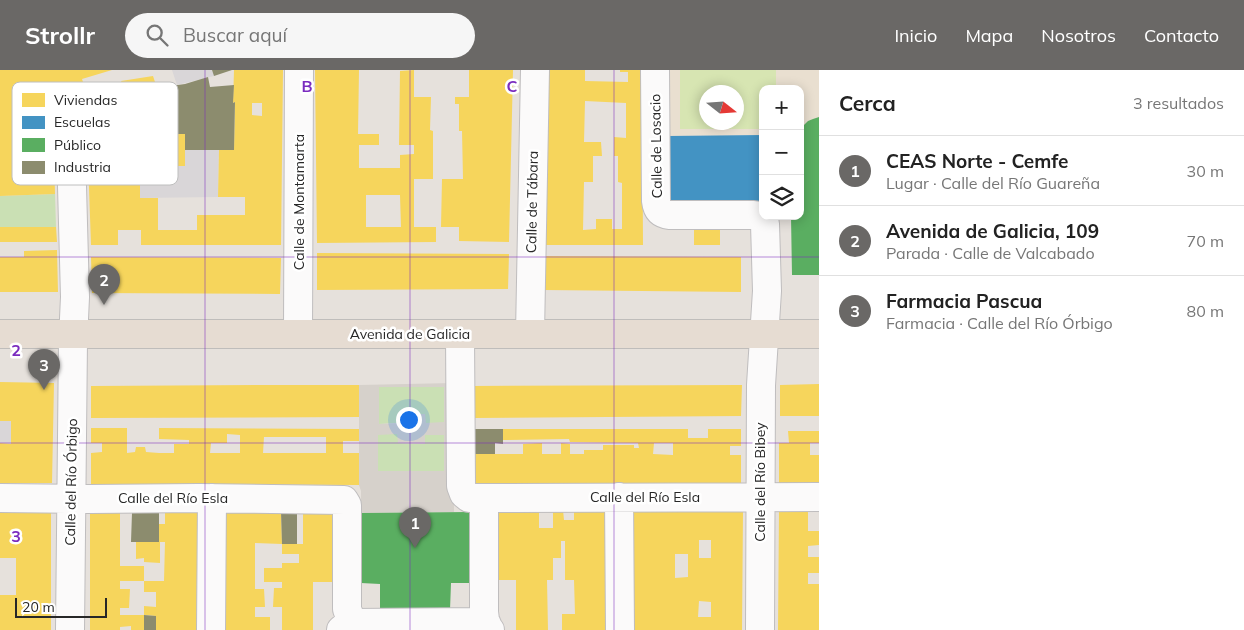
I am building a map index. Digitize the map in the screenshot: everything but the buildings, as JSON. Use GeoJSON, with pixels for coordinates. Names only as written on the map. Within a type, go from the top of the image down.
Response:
{"type":"FeatureCollection","features":[{"type":"Feature","properties":{"kind":"highway","name":"Avenida de Galicia"},"geometry":{"type":"LineString","coordinates":[[0,334],[819,334]]}},
{"type":"Feature","properties":{"kind":"street","name":"Calle de Montamarta"},"geometry":{"type":"LineString","coordinates":[[298,334],[299,70]]}},
{"type":"Feature","properties":{"kind":"street","name":"Calle de Tábara"},"geometry":{"type":"LineString","coordinates":[[530,334],[535,70]]}},
{"type":"Feature","properties":{"kind":"street","name":"Calle de Losacio"},"geometry":{"type":"LineString","coordinates":[[655,70],[657,208],[663,214],[670,216],[754,215],[762,219],[766,224],[767,283],[764,334]]}},
{"type":"Feature","properties":{"kind":"street","name":"Calle del Río Órbigo"},"geometry":{"type":"LineString","coordinates":[[70,630],[75,297],[72,185]]}},
{"type":"Feature","properties":{"kind":"street"},"geometry":{"type":"LineString","coordinates":[[460,334],[461,486],[464,494],[478,499],[484,612],[489,628]]}},
{"type":"Feature","properties":{"kind":"street","name":"Calle del Río Bibey"},"geometry":{"type":"LineString","coordinates":[[760,630],[761,378],[764,334]]}},
{"type":"Feature","properties":{"kind":"street"},"geometry":{"type":"LineString","coordinates":[[619,497],[620,630]]}},
{"type":"Feature","properties":{"kind":"street","name":"Calle del Río Esla"},"geometry":{"type":"LineString","coordinates":[[478,499],[819,497]]}},
{"type":"Feature","properties":{"kind":"street","name":"Calle del Río Esla"},"geometry":{"type":"LineString","coordinates":[[0,498],[342,499],[347,504],[347,609],[350,621],[346,627]]}},
{"type":"Feature","properties":{"kind":"street"},"geometry":{"type":"LineString","coordinates":[[211,630],[212,498]]}},
{"type":"Feature","properties":{"kind":"street"},"geometry":{"type":"LineString","coordinates":[[346,627],[475,622],[484,624],[489,628]]}},
{"type":"Feature","properties":{"kind":"shaded area"},"geometry":{"type":"Polygon","coordinates":[[[172,70],[212,70],[214,76],[178,85],[178,82],[176,82],[172,70]]]}},
{"type":"Feature","properties":{"kind":"shaded area"},"geometry":{"type":"Polygon","coordinates":[[[668,70],[819,70],[819,117],[806,123],[804,126],[804,85],[759,85],[759,135],[668,136],[668,70]]]}},
{"type":"Feature","properties":{"kind":"shaded area"},"geometry":{"type":"Polygon","coordinates":[[[185,150],[219,150],[218,197],[140,198],[140,185],[178,185],[178,166],[185,166],[185,150]]]}},
{"type":"Feature","properties":{"kind":"shaded area"},"geometry":{"type":"Polygon","coordinates":[[[453,383],[454,512],[361,513],[361,491],[359,485],[359,385],[453,383]],[[379,387],[379,424],[398,423],[398,414],[425,414],[426,423],[444,422],[444,387],[379,387]],[[397,434],[378,435],[378,471],[444,471],[444,435],[425,435],[425,444],[398,443],[397,434]]]}},
{"type":"Feature","properties":{"kind":"shaded area"},"geometry":{"type":"Polygon","coordinates":[[[0,421],[11,421],[11,444],[0,443],[0,421]]]}},
{"type":"Feature","properties":{"kind":"green space"},"geometry":{"type":"Polygon","coordinates":[[[680,70],[776,70],[776,85],[759,85],[759,129],[744,129],[744,85],[699,85],[699,129],[680,129],[680,70]]]}},
{"type":"Feature","properties":{"kind":"green space"},"geometry":{"type":"Polygon","coordinates":[[[55,194],[56,227],[0,227],[0,196],[55,194]]]}},
{"type":"Feature","properties":{"kind":"green space"},"geometry":{"type":"Polygon","coordinates":[[[379,387],[444,387],[444,423],[425,423],[425,414],[399,414],[398,423],[379,424],[379,387]]]}},
{"type":"Feature","properties":{"kind":"green space"},"geometry":{"type":"Polygon","coordinates":[[[378,434],[398,434],[398,443],[425,444],[425,435],[444,435],[444,471],[378,471],[378,434]]]}},
{"type":"Feature","properties":{"kind":"place","name":"Avenida de Galicia, 109"},"geometry":{"type":"Point","coordinates":[104,305]}},
{"type":"Feature","properties":{"kind":"place","name":"Farmacia Pascua"},"geometry":{"type":"Point","coordinates":[44,390]}},
{"type":"Feature","properties":{"kind":"place","name":"CEAS Norte - Cemfe"},"geometry":{"type":"Point","coordinates":[415,548]}}]}
